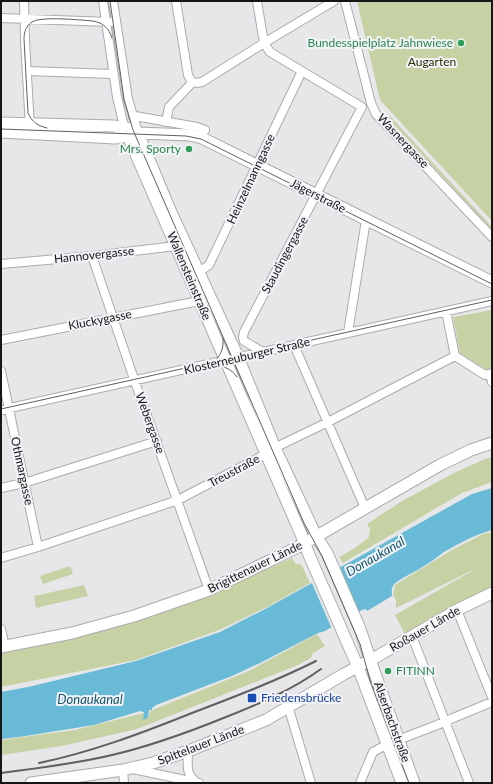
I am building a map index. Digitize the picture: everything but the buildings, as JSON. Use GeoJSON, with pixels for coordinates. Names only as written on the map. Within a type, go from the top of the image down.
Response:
{"type":"FeatureCollection","features":[{"type":"Feature","properties":{"kind":"main road","name":"Jägerstraße"},"geometry":{"type":"LineString","coordinates":[[1,123],[30,129]]}},
{"type":"Feature","properties":{"kind":"main road","name":"Jägerstraße"},"geometry":{"type":"LineString","coordinates":[[1,132],[30,129],[114,126],[134,132],[190,135],[202,138],[492,282]]}},
{"type":"Feature","properties":{"kind":"main road","name":"Wallensteinstraße"},"geometry":{"type":"LineString","coordinates":[[134,132],[170,210],[180,244],[194,275],[238,358],[270,450],[305,543]]}},
{"type":"Feature","properties":{"kind":"main road","name":"Wallensteinstraße"},"geometry":{"type":"LineString","coordinates":[[194,275],[199,301],[225,360],[270,450],[316,536]]}},
{"type":"Feature","properties":{"kind":"main road","name":"Brigittenauer Lände"},"geometry":{"type":"LineString","coordinates":[[3,647],[72,633],[134,616],[209,590],[305,543],[440,465],[464,453],[492,443]]}},
{"type":"Feature","properties":{"kind":"main road"},"geometry":{"type":"LineString","coordinates":[[316,536],[327,553],[360,629],[370,660]]}},
{"type":"Feature","properties":{"kind":"main road"},"geometry":{"type":"LineString","coordinates":[[305,543],[358,666]]}},
{"type":"Feature","properties":{"kind":"main road","name":"Roßauer Lände"},"geometry":{"type":"LineString","coordinates":[[358,666],[457,610],[492,593]]}},
{"type":"Feature","properties":{"kind":"main road","name":"Alserbachstraße"},"geometry":{"type":"LineString","coordinates":[[370,660],[393,742],[402,783]]}},
{"type":"Feature","properties":{"kind":"main road","name":"Alserbachstraße"},"geometry":{"type":"LineString","coordinates":[[358,666],[393,742],[414,783]]}},
{"type":"Feature","properties":{"kind":"main road","name":"Spittelauer Lände"},"geometry":{"type":"LineString","coordinates":[[34,783],[126,769],[161,761],[188,752],[258,723],[358,666]]}},
{"type":"Feature","properties":{"kind":"street"},"geometry":{"type":"LineString","coordinates":[[24,1],[30,129]]}},
{"type":"Feature","properties":{"kind":"street","name":"Wallensteinstraße"},"geometry":{"type":"LineString","coordinates":[[103,1],[117,97],[134,132]]}},
{"type":"Feature","properties":{"kind":"street","name":"Wallensteinstraße"},"geometry":{"type":"LineString","coordinates":[[113,1],[134,132]]}},
{"type":"Feature","properties":{"kind":"street"},"geometry":{"type":"LineString","coordinates":[[176,1],[188,75],[193,83]]}},
{"type":"Feature","properties":{"kind":"street"},"geometry":{"type":"LineString","coordinates":[[257,1],[264,43],[270,52],[302,71]]}},
{"type":"Feature","properties":{"kind":"street"},"geometry":{"type":"LineString","coordinates":[[166,122],[169,107],[190,85],[193,83],[202,82],[334,1]]}},
{"type":"Feature","properties":{"kind":"street","name":"Wasnergasse"},"geometry":{"type":"LineString","coordinates":[[345,1],[371,103],[376,114],[492,237]]}},
{"type":"Feature","properties":{"kind":"street"},"geometry":{"type":"LineString","coordinates":[[1,18],[116,22]]}},
{"type":"Feature","properties":{"kind":"street"},"geometry":{"type":"LineString","coordinates":[[27,71],[113,74]]}},
{"type":"Feature","properties":{"kind":"street","name":"Staudingergasse"},"geometry":{"type":"LineString","coordinates":[[263,352],[244,341],[244,332],[362,107],[302,71]]}},
{"type":"Feature","properties":{"kind":"street","name":"Heinzelmanngasse"},"geometry":{"type":"LineString","coordinates":[[194,275],[209,265],[302,71]]}},
{"type":"Feature","properties":{"kind":"street"},"geometry":{"type":"LineString","coordinates":[[131,89],[133,103],[139,117],[134,132]]}},
{"type":"Feature","properties":{"kind":"street"},"geometry":{"type":"LineString","coordinates":[[139,117],[197,127],[204,130]]}},
{"type":"Feature","properties":{"kind":"street"},"geometry":{"type":"LineString","coordinates":[[348,333],[366,220]]}},
{"type":"Feature","properties":{"kind":"street","name":"Hannovergasse"},"geometry":{"type":"LineString","coordinates":[[1,264],[92,256],[180,244]]}},
{"type":"Feature","properties":{"kind":"street","name":"Webergasse"},"geometry":{"type":"LineString","coordinates":[[92,256],[209,590]]}},
{"type":"Feature","properties":{"kind":"street","name":"Kluckygasse"},"geometry":{"type":"LineString","coordinates":[[1,340],[199,301]]}},
{"type":"Feature","properties":{"kind":"street","name":"Klosterneuburger Straße"},"geometry":{"type":"LineString","coordinates":[[5,409],[492,301]]}},
{"type":"Feature","properties":{"kind":"street"},"geometry":{"type":"LineString","coordinates":[[446,311],[455,356],[485,375],[491,376]]}},
{"type":"Feature","properties":{"kind":"street"},"geometry":{"type":"LineString","coordinates":[[294,345],[365,508]]}},
{"type":"Feature","properties":{"kind":"street","name":"Treustraße"},"geometry":{"type":"LineString","coordinates":[[1,558],[178,500],[262,456],[270,450],[328,422],[455,356]]}},
{"type":"Feature","properties":{"kind":"street","name":"Othmargasse"},"geometry":{"type":"LineString","coordinates":[[1,371],[5,409],[24,483],[38,547]]}},
{"type":"Feature","properties":{"kind":"street"},"geometry":{"type":"LineString","coordinates":[[1,488],[24,483],[157,441]]}},
{"type":"Feature","properties":{"kind":"street"},"geometry":{"type":"LineString","coordinates":[[457,610],[492,697]]}},
{"type":"Feature","properties":{"kind":"street"},"geometry":{"type":"LineString","coordinates":[[1,629],[3,647]]}},
{"type":"Feature","properties":{"kind":"street"},"geometry":{"type":"LineString","coordinates":[[412,636],[468,783]]}},
{"type":"Feature","properties":{"kind":"street"},"geometry":{"type":"LineString","coordinates":[[360,783],[373,752],[393,742],[438,726],[445,721],[492,702]]}},
{"type":"Feature","properties":{"kind":"street"},"geometry":{"type":"LineString","coordinates":[[288,706],[311,783]]}},
{"type":"Feature","properties":{"kind":"street"},"geometry":{"type":"LineString","coordinates":[[188,752],[187,771],[198,783]]}},
{"type":"Feature","properties":{"kind":"street"},"geometry":{"type":"LineString","coordinates":[[124,783],[126,769],[198,783]]}},
{"type":"Feature","properties":{"kind":"green space","name":"Augarten"},"geometry":{"type":"Polygon","coordinates":[[[357,1],[492,1],[492,221],[380,100],[357,1]]]}},
{"type":"Feature","properties":{"kind":"green space"},"geometry":{"type":"Polygon","coordinates":[[[390,116],[492,227],[492,230],[388,118],[390,116]]]}},
{"type":"Feature","properties":{"kind":"green space"},"geometry":{"type":"Polygon","coordinates":[[[492,310],[492,369],[486,370],[460,353],[453,317],[492,310]]]}},
{"type":"Feature","properties":{"kind":"green space"},"geometry":{"type":"Polygon","coordinates":[[[492,457],[492,482],[462,493],[343,563],[339,557],[355,548],[369,537],[370,529],[367,524],[402,501],[456,472],[492,457]]]}},
{"type":"Feature","properties":{"kind":"green space"},"geometry":{"type":"Polygon","coordinates":[[[492,532],[492,587],[450,608],[405,634],[395,615],[474,570],[396,608],[396,600],[393,595],[395,585],[452,550],[483,534],[492,532]]]}},
{"type":"Feature","properties":{"kind":"green space"},"geometry":{"type":"Polygon","coordinates":[[[292,558],[296,564],[300,564],[303,568],[310,583],[267,607],[219,630],[136,660],[1,687],[1,652],[101,630],[269,566],[272,567],[292,558]]]}},
{"type":"Feature","properties":{"kind":"green space"},"geometry":{"type":"Polygon","coordinates":[[[70,566],[73,574],[43,584],[40,576],[70,566]]]}},
{"type":"Feature","properties":{"kind":"green space"},"geometry":{"type":"Polygon","coordinates":[[[84,585],[88,596],[36,608],[34,596],[84,585]]]}},
{"type":"Feature","properties":{"kind":"green space"},"geometry":{"type":"Polygon","coordinates":[[[317,634],[325,646],[312,654],[311,658],[298,665],[137,729],[62,746],[1,755],[1,740],[75,730],[144,713],[143,720],[148,718],[150,711],[249,671],[317,634]]]}},
{"type":"Feature","properties":{"kind":"water","name":"Donaukanal"},"geometry":{"type":"Polygon","coordinates":[[[492,488],[492,530],[455,545],[421,568],[402,578],[393,586],[392,596],[367,611],[366,609],[362,610],[325,631],[318,633],[232,676],[156,705],[152,708],[152,710],[149,710],[148,718],[143,720],[144,712],[140,711],[94,725],[1,739],[1,692],[136,661],[220,632],[267,608],[472,494],[492,488]]]}},
{"type":"Feature","properties":{"kind":"pier"},"geometry":{"type":"Polygon","coordinates":[[[338,567],[359,614],[332,629],[311,581],[338,567]]]}},
{"type":"Feature","properties":{"kind":"tram line"},"geometry":{"type":"LineString","coordinates":[[110,1],[124,99],[133,130],[304,523],[322,556],[360,644],[370,680],[409,783]]}},
{"type":"Feature","properties":{"kind":"tram line"},"geometry":{"type":"LineString","coordinates":[[47,128],[36,123],[31,119],[28,113],[24,39],[28,25],[37,20],[44,19],[93,21],[105,26],[112,38]]}},
{"type":"Feature","properties":{"kind":"tram line"},"geometry":{"type":"LineString","coordinates":[[1,129],[186,136],[201,139],[492,284]]}},
{"type":"Feature","properties":{"kind":"tram line"},"geometry":{"type":"LineString","coordinates":[[1,409],[492,300]]}},
{"type":"Feature","properties":{"kind":"tram line"},"geometry":{"type":"LineString","coordinates":[[213,363],[221,352],[223,338]]}},
{"type":"Feature","properties":{"kind":"tram line"},"geometry":{"type":"LineString","coordinates":[[211,366],[226,368],[232,371],[237,377]]}},
{"type":"Feature","properties":{"kind":"railway"},"geometry":{"type":"LineString","coordinates":[[39,763],[98,748],[136,735],[255,688],[316,661]]}},
{"type":"Feature","properties":{"kind":"railway"},"geometry":{"type":"LineString","coordinates":[[1,773],[84,761],[155,743],[198,728],[263,702],[299,684],[321,669]]}},
{"type":"Feature","properties":{"kind":"place","name":"Bundesspielplatz Jahnwiese"},"geometry":{"type":"Point","coordinates":[461,43]}},
{"type":"Feature","properties":{"kind":"place","name":"Mrs. Sporty"},"geometry":{"type":"Point","coordinates":[189,149]}},
{"type":"Feature","properties":{"kind":"place","name":"FITINN"},"geometry":{"type":"Point","coordinates":[388,671]}},
{"type":"Feature","properties":{"kind":"place","name":"Friedensbrücke"},"geometry":{"type":"Point","coordinates":[252,698]}}]}
